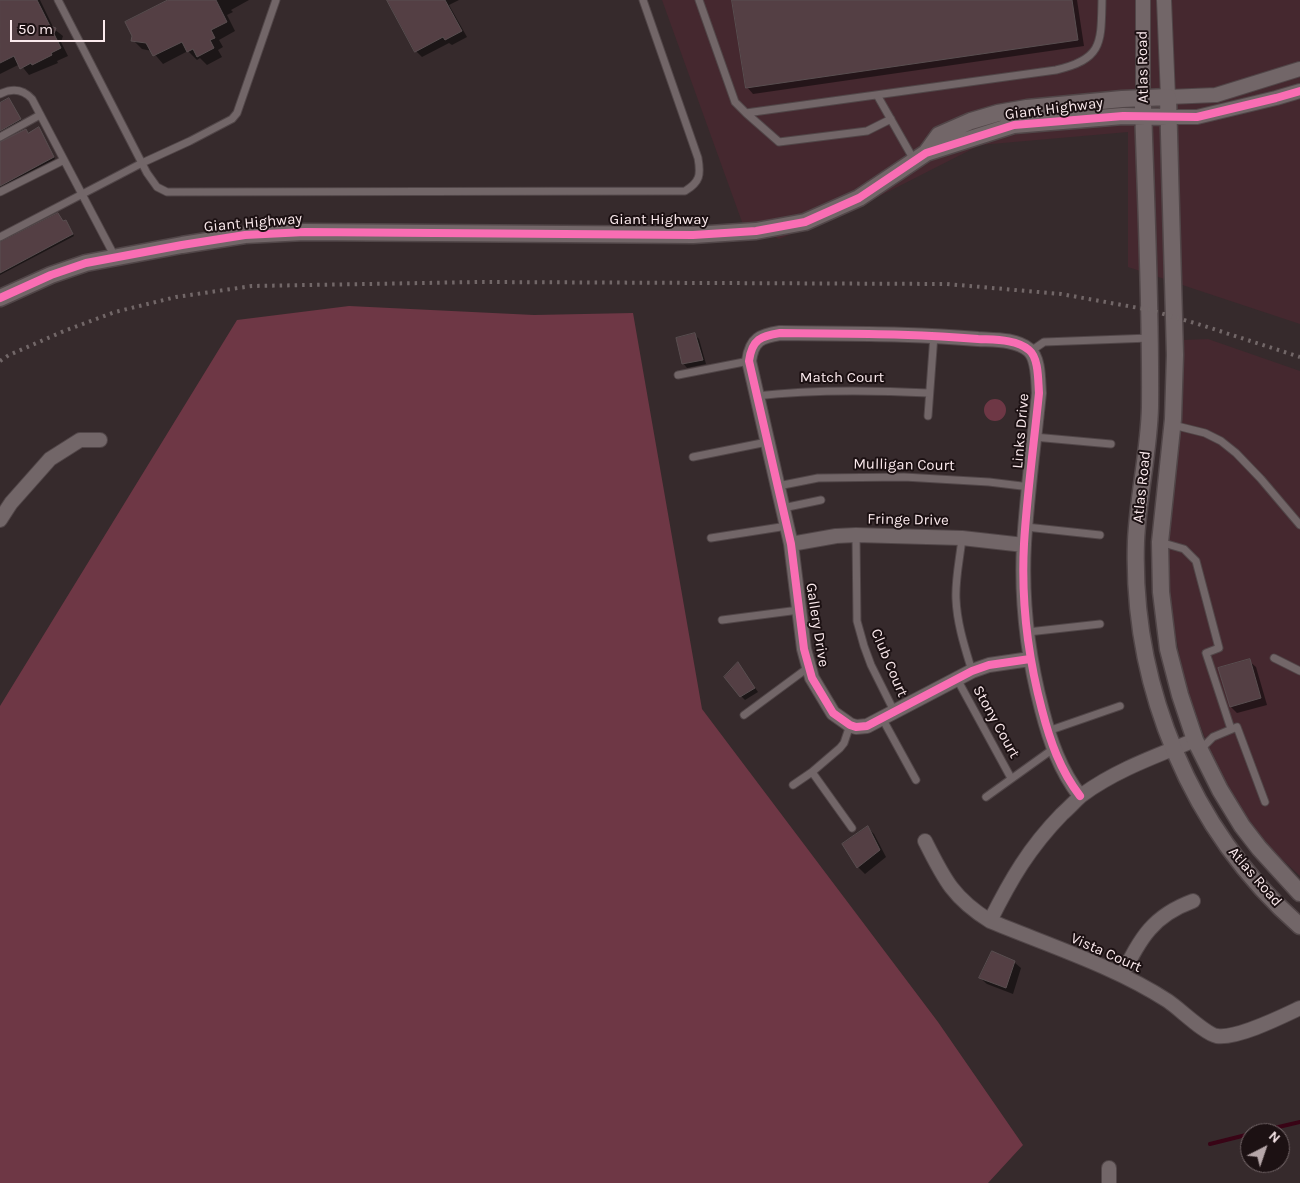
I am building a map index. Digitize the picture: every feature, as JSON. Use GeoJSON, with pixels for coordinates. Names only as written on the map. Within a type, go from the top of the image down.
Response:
{"type":"FeatureCollection","features":[{"type":"Feature","properties":{"kind":"street","name":"Atlas Road"},"geometry":{"type":"LineString","coordinates":[[1143,0],[1143,98],[1150,338],[1149,417],[1136,541],[1138,594],[1144,653],[1172,750],[1199,802],[1222,839],[1240,863],[1300,926]]}},
{"type":"Feature","properties":{"kind":"street","name":"Atlas Road"},"geometry":{"type":"LineString","coordinates":[[1164,0],[1175,355],[1172,425],[1160,542],[1161,592],[1168,649],[1180,695],[1197,745],[1220,790],[1242,826],[1259,848],[1300,893]]}},
{"type":"Feature","properties":{"kind":"street","name":"Giant Highway"},"geometry":{"type":"LineString","coordinates":[[920,157],[939,135],[971,121],[998,113],[1027,108],[1143,98],[1216,95],[1300,69]]}},
{"type":"Feature","properties":{"kind":"street","name":"Giant Highway"},"geometry":{"type":"LineString","coordinates":[[0,298],[51,275],[86,263],[245,235],[305,232],[693,235],[756,231],[806,222],[859,198],[920,157],[1014,125],[1119,116],[1196,117],[1300,91]]}},
{"type":"Feature","properties":{"kind":"street"},"geometry":{"type":"LineString","coordinates":[[750,357],[754,344],[764,335],[780,333],[934,335],[1003,341],[1021,344],[1031,351]]}},
{"type":"Feature","properties":{"kind":"street","name":"Links Drive"},"geometry":{"type":"LineString","coordinates":[[1031,351],[1038,369],[1039,393],[1024,545],[1024,593],[1030,659],[1053,749],[1071,785],[1080,796]]}},
{"type":"Feature","properties":{"kind":"street","name":"Gallery Drive"},"geometry":{"type":"LineString","coordinates":[[750,357],[756,396],[791,544],[805,657],[812,678],[833,713],[850,725]]}},
{"type":"Feature","properties":{"kind":"street"},"geometry":{"type":"LineString","coordinates":[[0,520],[11,503],[50,459],[80,440],[100,440]]}},
{"type":"Feature","properties":{"kind":"street","name":"Fringe Drive"},"geometry":{"type":"LineString","coordinates":[[791,544],[836,536],[856,535],[962,538],[1024,545]]}},
{"type":"Feature","properties":{"kind":"street"},"geometry":{"type":"LineString","coordinates":[[850,725],[856,727],[867,726],[972,671],[989,665],[1030,659]]}},
{"type":"Feature","properties":{"kind":"street"},"geometry":{"type":"LineString","coordinates":[[990,921],[1013,876],[1027,856],[1043,835],[1080,796],[1130,767],[1157,754],[1197,745]]}},
{"type":"Feature","properties":{"kind":"street","name":"Vista Court"},"geometry":{"type":"LineString","coordinates":[[925,841],[940,871],[957,896],[972,910],[990,921],[1122,975],[1159,996],[1216,1036],[1227,1036],[1243,1032],[1300,1008]]}},
{"type":"Feature","properties":{"kind":"street"},"geometry":{"type":"LineString","coordinates":[[1122,975],[1133,952],[1146,933],[1161,917],[1177,907],[1193,901]]}},
{"type":"Feature","properties":{"kind":"street"},"geometry":{"type":"LineString","coordinates":[[1109,1168],[1109,1183]]}},
{"type":"Feature","properties":{"kind":"lane"},"geometry":{"type":"LineString","coordinates":[[58,0],[142,163],[157,187],[166,192],[685,191],[699,180],[700,168],[698,158],[643,0]]}},
{"type":"Feature","properties":{"kind":"lane"},"geometry":{"type":"LineString","coordinates":[[0,237],[142,163],[232,119],[237,113],[276,0]]}},
{"type":"Feature","properties":{"kind":"lane"},"geometry":{"type":"LineString","coordinates":[[699,0],[735,102],[779,142],[867,131],[891,119]]}},
{"type":"Feature","properties":{"kind":"lane"},"geometry":{"type":"LineString","coordinates":[[746,113],[878,96],[1074,66],[1088,59],[1096,50],[1101,35],[1102,0]]}},
{"type":"Feature","properties":{"kind":"lane"},"geometry":{"type":"LineString","coordinates":[[0,94],[16,90],[27,93],[115,257]]}},
{"type":"Feature","properties":{"kind":"lane"},"geometry":{"type":"LineString","coordinates":[[878,96],[891,119],[920,157]]}},
{"type":"Feature","properties":{"kind":"lane"},"geometry":{"type":"LineString","coordinates":[[0,137],[40,116]]}},
{"type":"Feature","properties":{"kind":"lane"},"geometry":{"type":"LineString","coordinates":[[0,192],[64,160]]}},
{"type":"Feature","properties":{"kind":"lane"},"geometry":{"type":"LineString","coordinates":[[928,416],[934,335]]}},
{"type":"Feature","properties":{"kind":"lane"},"geometry":{"type":"LineString","coordinates":[[1031,351],[1044,342],[1150,338]]}},
{"type":"Feature","properties":{"kind":"lane"},"geometry":{"type":"LineString","coordinates":[[678,375],[750,357]]}},
{"type":"Feature","properties":{"kind":"lane","name":"Match Court"},"geometry":{"type":"LineString","coordinates":[[756,396],[788,392],[863,390],[929,393]]}},
{"type":"Feature","properties":{"kind":"lane"},"geometry":{"type":"LineString","coordinates":[[1172,425],[1205,433],[1221,441],[1236,453],[1261,479],[1300,525]]}},
{"type":"Feature","properties":{"kind":"lane"},"geometry":{"type":"LineString","coordinates":[[1034,437],[1111,444]]}},
{"type":"Feature","properties":{"kind":"lane"},"geometry":{"type":"LineString","coordinates":[[693,457],[767,442]]}},
{"type":"Feature","properties":{"kind":"lane","name":"Mulligan Court"},"geometry":{"type":"LineString","coordinates":[[778,486],[818,478],[904,477],[1030,487]]}},
{"type":"Feature","properties":{"kind":"lane"},"geometry":{"type":"LineString","coordinates":[[783,508],[821,500]]}},
{"type":"Feature","properties":{"kind":"lane"},"geometry":{"type":"LineString","coordinates":[[711,538],[787,526]]}},
{"type":"Feature","properties":{"kind":"lane"},"geometry":{"type":"LineString","coordinates":[[1026,527],[1100,535]]}},
{"type":"Feature","properties":{"kind":"lane","name":"Club Court"},"geometry":{"type":"LineString","coordinates":[[856,535],[857,621],[869,659],[894,711]]}},
{"type":"Feature","properties":{"kind":"lane"},"geometry":{"type":"LineString","coordinates":[[962,538],[956,599],[959,625],[972,671]]}},
{"type":"Feature","properties":{"kind":"lane"},"geometry":{"type":"LineString","coordinates":[[1160,542],[1184,549],[1196,561],[1219,648],[1206,653],[1231,729]]}},
{"type":"Feature","properties":{"kind":"lane"},"geometry":{"type":"LineString","coordinates":[[722,620],[799,610]]}},
{"type":"Feature","properties":{"kind":"lane"},"geometry":{"type":"LineString","coordinates":[[1028,632],[1100,624]]}},
{"type":"Feature","properties":{"kind":"lane"},"geometry":{"type":"LineString","coordinates":[[1274,658],[1299,672]]}},
{"type":"Feature","properties":{"kind":"lane"},"geometry":{"type":"LineString","coordinates":[[744,715],[809,667]]}},
{"type":"Feature","properties":{"kind":"lane","name":"Stony Court"},"geometry":{"type":"LineString","coordinates":[[957,679],[1011,778]]}},
{"type":"Feature","properties":{"kind":"lane"},"geometry":{"type":"LineString","coordinates":[[1048,731],[1120,706]]}},
{"type":"Feature","properties":{"kind":"lane"},"geometry":{"type":"LineString","coordinates":[[882,718],[916,780]]}},
{"type":"Feature","properties":{"kind":"lane"},"geometry":{"type":"LineString","coordinates":[[793,784],[812,772],[840,748],[844,743],[850,725]]}},
{"type":"Feature","properties":{"kind":"lane"},"geometry":{"type":"LineString","coordinates":[[1197,745],[1237,727],[1265,802]]}},
{"type":"Feature","properties":{"kind":"lane"},"geometry":{"type":"LineString","coordinates":[[986,797],[1053,749]]}},
{"type":"Feature","properties":{"kind":"lane"},"geometry":{"type":"LineString","coordinates":[[812,772],[852,828]]}},
{"type":"Feature","properties":{"kind":"shaded area"},"geometry":{"type":"Polygon","coordinates":[[[662,0],[1300,0],[1300,324],[1128,267],[1128,132],[980,145],[860,206],[779,239],[742,222],[662,0]]]}},
{"type":"Feature","properties":{"kind":"shaded area"},"geometry":{"type":"Polygon","coordinates":[[[349,306],[534,315],[633,313],[702,709],[938,1022],[1023,1145],[988,1183],[0,1183],[0,706],[237,320],[349,306]]]}},
{"type":"Feature","properties":{"kind":"shaded area"},"geometry":{"type":"Polygon","coordinates":[[[1208,339],[1300,371],[1300,876],[1258,837],[1216,768],[1185,684],[1168,595],[1170,526],[1183,340],[1208,339]]]}},
{"type":"Feature","properties":{"kind":"shaded area"},"geometry":{"type":"Polygon","coordinates":[[[995,399],[1003,402],[1006,410],[1003,418],[995,421],[987,418],[984,410],[987,402],[995,399]]]}},
{"type":"Feature","properties":{"kind":"building"},"geometry":{"type":"Polygon","coordinates":[[[0,0],[37,0],[50,26],[56,28],[54,34],[61,48],[51,53],[52,55],[20,69],[14,56],[0,63],[0,0]]]}},
{"type":"Feature","properties":{"kind":"building"},"geometry":{"type":"Polygon","coordinates":[[[168,0],[216,0],[227,22],[211,30],[215,38],[210,40],[214,48],[197,57],[193,49],[187,52],[182,42],[153,56],[146,43],[131,41],[132,36],[125,22],[168,0]]]}},
{"type":"Feature","properties":{"kind":"building"},"geometry":{"type":"Polygon","coordinates":[[[387,0],[445,0],[462,31],[445,40],[443,37],[415,52],[387,0]]]}},
{"type":"Feature","properties":{"kind":"building"},"geometry":{"type":"Polygon","coordinates":[[[732,0],[1072,0],[1078,40],[746,88],[732,0]]]}},
{"type":"Feature","properties":{"kind":"building"},"geometry":{"type":"Polygon","coordinates":[[[9,98],[21,119],[0,131],[0,103],[9,98]]]}},
{"type":"Feature","properties":{"kind":"building"},"geometry":{"type":"Polygon","coordinates":[[[39,127],[54,157],[0,186],[0,142],[26,129],[28,133],[39,127]]]}},
{"type":"Feature","properties":{"kind":"building"},"geometry":{"type":"Polygon","coordinates":[[[58,213],[63,221],[66,220],[73,234],[0,273],[0,242],[58,213]]]}},
{"type":"Feature","properties":{"kind":"building"},"geometry":{"type":"Polygon","coordinates":[[[695,333],[703,360],[682,364],[676,338],[695,333]]]}},
{"type":"Feature","properties":{"kind":"building"},"geometry":{"type":"Polygon","coordinates":[[[1250,659],[1261,698],[1230,707],[1218,668],[1250,659]]]}},
{"type":"Feature","properties":{"kind":"building"},"geometry":{"type":"Polygon","coordinates":[[[738,662],[755,688],[740,697],[724,677],[738,662]]]}},
{"type":"Feature","properties":{"kind":"building"},"geometry":{"type":"Polygon","coordinates":[[[868,826],[880,850],[857,868],[842,844],[868,826]]]}},
{"type":"Feature","properties":{"kind":"building"},"geometry":{"type":"Polygon","coordinates":[[[992,951],[1015,961],[1006,988],[979,978],[992,951]]]}},
{"type":"Feature","properties":{"kind":"waterway"},"geometry":{"type":"LineString","coordinates":[[1290,1124],[1300,1122]]}},
{"type":"Feature","properties":{"kind":"waterway"},"geometry":{"type":"LineString","coordinates":[[1210,1144],[1240,1136]]}},
{"type":"Feature","properties":{"kind":"railway"},"geometry":{"type":"LineString","coordinates":[[0,361],[9,355],[64,331],[115,312],[176,297],[252,286],[480,282],[947,284],[1061,294],[1150,310],[1300,357]]}},
{"type":"Feature","properties":{"kind":"cycle path"},"geometry":{"type":"LineString","coordinates":[[0,298],[51,275],[86,263],[245,235],[305,232],[693,235],[756,231],[805,222],[859,198],[926,153],[1014,125],[1123,116],[1197,117],[1300,91]]}},
{"type":"Feature","properties":{"kind":"cycle path"},"geometry":{"type":"LineString","coordinates":[[1030,659],[989,665],[972,671],[867,726],[856,727],[850,725],[833,713],[812,678],[804,649],[791,544],[749,361],[752,348],[758,340],[780,333],[879,334],[1005,341],[1024,346],[1035,358],[1039,393],[1023,565],[1029,649],[1048,733],[1061,766],[1080,796]]}}]}
